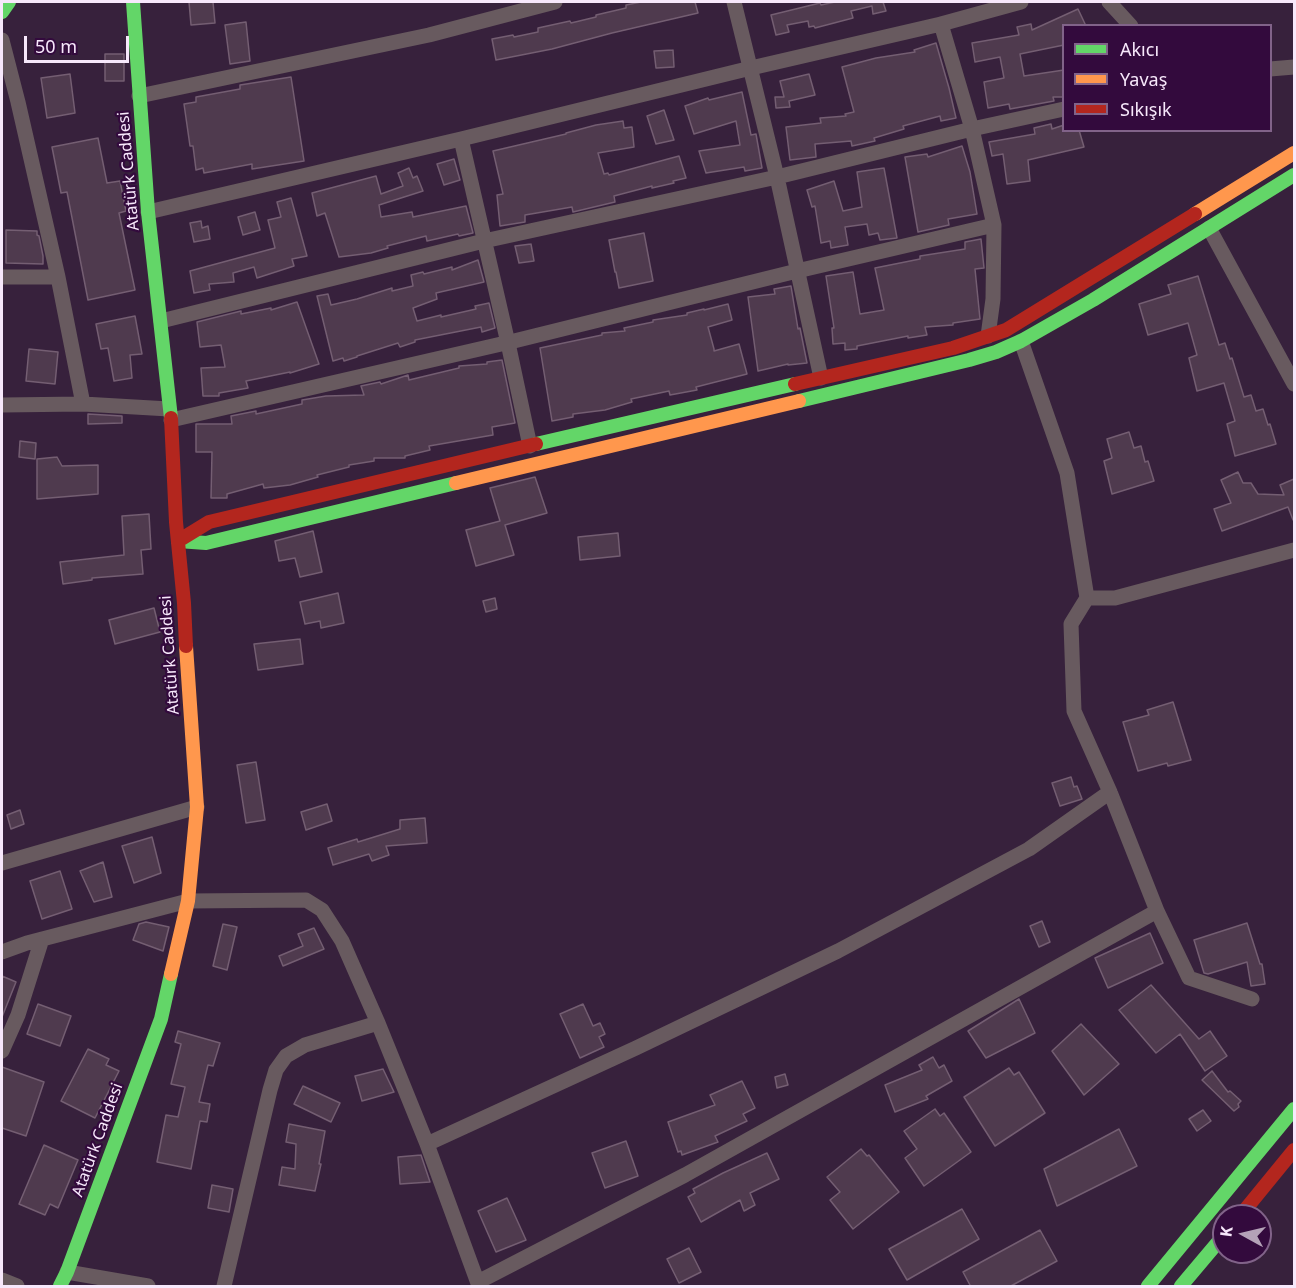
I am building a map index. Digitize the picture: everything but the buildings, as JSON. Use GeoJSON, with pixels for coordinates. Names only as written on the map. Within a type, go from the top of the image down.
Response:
{"type":"FeatureCollection","features":[{"type":"Feature","properties":{"kind":"main road"},"geometry":{"type":"LineString","coordinates":[[2,12],[9,2]]}},
{"type":"Feature","properties":{"kind":"main road","name":"Atatürk Caddesi"},"geometry":{"type":"LineString","coordinates":[[64,1280],[161,1019],[188,901],[197,807],[170,415],[148,212],[133,2]]}},
{"type":"Feature","properties":{"kind":"main road"},"geometry":{"type":"LineString","coordinates":[[178,541],[209,522],[953,348],[1006,330],[1294,153]]}},
{"type":"Feature","properties":{"kind":"main road"},"geometry":{"type":"LineString","coordinates":[[178,541],[206,543],[996,352],[1022,341],[1093,300],[1294,175]]}},
{"type":"Feature","properties":{"kind":"main road"},"geometry":{"type":"LineString","coordinates":[[1148,1287],[1294,1109]]}},
{"type":"Feature","properties":{"kind":"main road"},"geometry":{"type":"LineString","coordinates":[[1250,1204],[1294,1150]]}},
{"type":"Feature","properties":{"kind":"main road"},"geometry":{"type":"LineString","coordinates":[[1181,1287],[1212,1250]]}},
{"type":"Feature","properties":{"kind":"street"},"geometry":{"type":"LineString","coordinates":[[139,96],[429,35],[555,2]]}},
{"type":"Feature","properties":{"kind":"street"},"geometry":{"type":"LineString","coordinates":[[734,2],[777,177],[821,378]]}},
{"type":"Feature","properties":{"kind":"street"},"geometry":{"type":"LineString","coordinates":[[148,212],[941,24],[1021,2]]}},
{"type":"Feature","properties":{"kind":"street"},"geometry":{"type":"LineString","coordinates":[[1109,2],[1129,24]]}},
{"type":"Feature","properties":{"kind":"street"},"geometry":{"type":"LineString","coordinates":[[941,24],[972,129],[994,225],[993,299],[988,336]]}},
{"type":"Feature","properties":{"kind":"street"},"geometry":{"type":"LineString","coordinates":[[2,40],[58,277],[83,404]]}},
{"type":"Feature","properties":{"kind":"street"},"geometry":{"type":"LineString","coordinates":[[1272,69],[1294,67]]}},
{"type":"Feature","properties":{"kind":"street"},"geometry":{"type":"LineString","coordinates":[[161,321],[484,241],[777,177],[1062,109]]}},
{"type":"Feature","properties":{"kind":"street"},"geometry":{"type":"LineString","coordinates":[[461,139],[530,446]]}},
{"type":"Feature","properties":{"kind":"street"},"geometry":{"type":"LineString","coordinates":[[2,405],[83,404],[170,415],[508,343],[994,225]]}},
{"type":"Feature","properties":{"kind":"street"},"geometry":{"type":"LineString","coordinates":[[1209,228],[1294,384]]}},
{"type":"Feature","properties":{"kind":"street"},"geometry":{"type":"LineString","coordinates":[[2,277],[58,277]]}},
{"type":"Feature","properties":{"kind":"street"},"geometry":{"type":"LineString","coordinates":[[1022,341],[1067,473],[1087,598],[1071,624],[1074,711],[1110,792],[1157,911],[1189,978],[1252,999]]}},
{"type":"Feature","properties":{"kind":"street"},"geometry":{"type":"LineString","coordinates":[[1087,598],[1115,598],[1294,550]]}},
{"type":"Feature","properties":{"kind":"street"},"geometry":{"type":"LineString","coordinates":[[427,1144],[636,1048],[838,951],[1029,849],[1110,792]]}},
{"type":"Feature","properties":{"kind":"street"},"geometry":{"type":"LineString","coordinates":[[2,863],[197,807]]}},
{"type":"Feature","properties":{"kind":"street"},"geometry":{"type":"LineString","coordinates":[[2,952],[42,939],[188,901],[306,900],[322,910],[342,941],[378,1023],[427,1144],[478,1284],[685,1175],[1157,911]]}},
{"type":"Feature","properties":{"kind":"street"},"geometry":{"type":"LineString","coordinates":[[2,1051],[18,1015],[42,939]]}},
{"type":"Feature","properties":{"kind":"street"},"geometry":{"type":"LineString","coordinates":[[224,1287],[276,1070],[286,1056],[305,1045],[378,1023]]}},
{"type":"Feature","properties":{"kind":"street"},"geometry":{"type":"LineString","coordinates":[[2,1280],[17,1287]]}},
{"type":"Feature","properties":{"kind":"street"},"geometry":{"type":"LineString","coordinates":[[64,1280],[148,1287]]}},
{"type":"Feature","properties":{"kind":"traffic: fast"},"geometry":{"type":"LineString","coordinates":[[2,12],[9,2]]}},
{"type":"Feature","properties":{"kind":"traffic: fast"},"geometry":{"type":"LineString","coordinates":[[133,2],[148,212],[171,418]]}},
{"type":"Feature","properties":{"kind":"traffic: fast"},"geometry":{"type":"LineString","coordinates":[[799,401],[969,360],[1021,341],[1093,300],[1294,175]]}},
{"type":"Feature","properties":{"kind":"traffic: fast"},"geometry":{"type":"LineString","coordinates":[[536,444],[795,384]]}},
{"type":"Feature","properties":{"kind":"traffic: fast"},"geometry":{"type":"LineString","coordinates":[[178,541],[206,543],[456,483]]}},
{"type":"Feature","properties":{"kind":"traffic: fast"},"geometry":{"type":"LineString","coordinates":[[60,1286],[161,1019],[171,974]]}},
{"type":"Feature","properties":{"kind":"traffic: fast"},"geometry":{"type":"LineString","coordinates":[[1148,1286],[1294,1109]]}},
{"type":"Feature","properties":{"kind":"traffic: fast"},"geometry":{"type":"LineString","coordinates":[[1181,1286],[1212,1249]]}},
{"type":"Feature","properties":{"kind":"traffic: slow"},"geometry":{"type":"LineString","coordinates":[[1195,214],[1294,153]]}},
{"type":"Feature","properties":{"kind":"traffic: slow"},"geometry":{"type":"LineString","coordinates":[[456,483],[799,401]]}},
{"type":"Feature","properties":{"kind":"traffic: slow"},"geometry":{"type":"LineString","coordinates":[[171,974],[188,901],[197,807],[186,646]]}},
{"type":"Feature","properties":{"kind":"traffic: jam"},"geometry":{"type":"LineString","coordinates":[[795,384],[953,348],[1006,330],[1195,214]]}},
{"type":"Feature","properties":{"kind":"traffic: jam"},"geometry":{"type":"LineString","coordinates":[[171,418],[176,522],[186,646]]}},
{"type":"Feature","properties":{"kind":"traffic: jam"},"geometry":{"type":"LineString","coordinates":[[178,541],[209,522],[536,444]]}},
{"type":"Feature","properties":{"kind":"traffic: jam"},"geometry":{"type":"LineString","coordinates":[[1250,1204],[1294,1150]]}}]}
